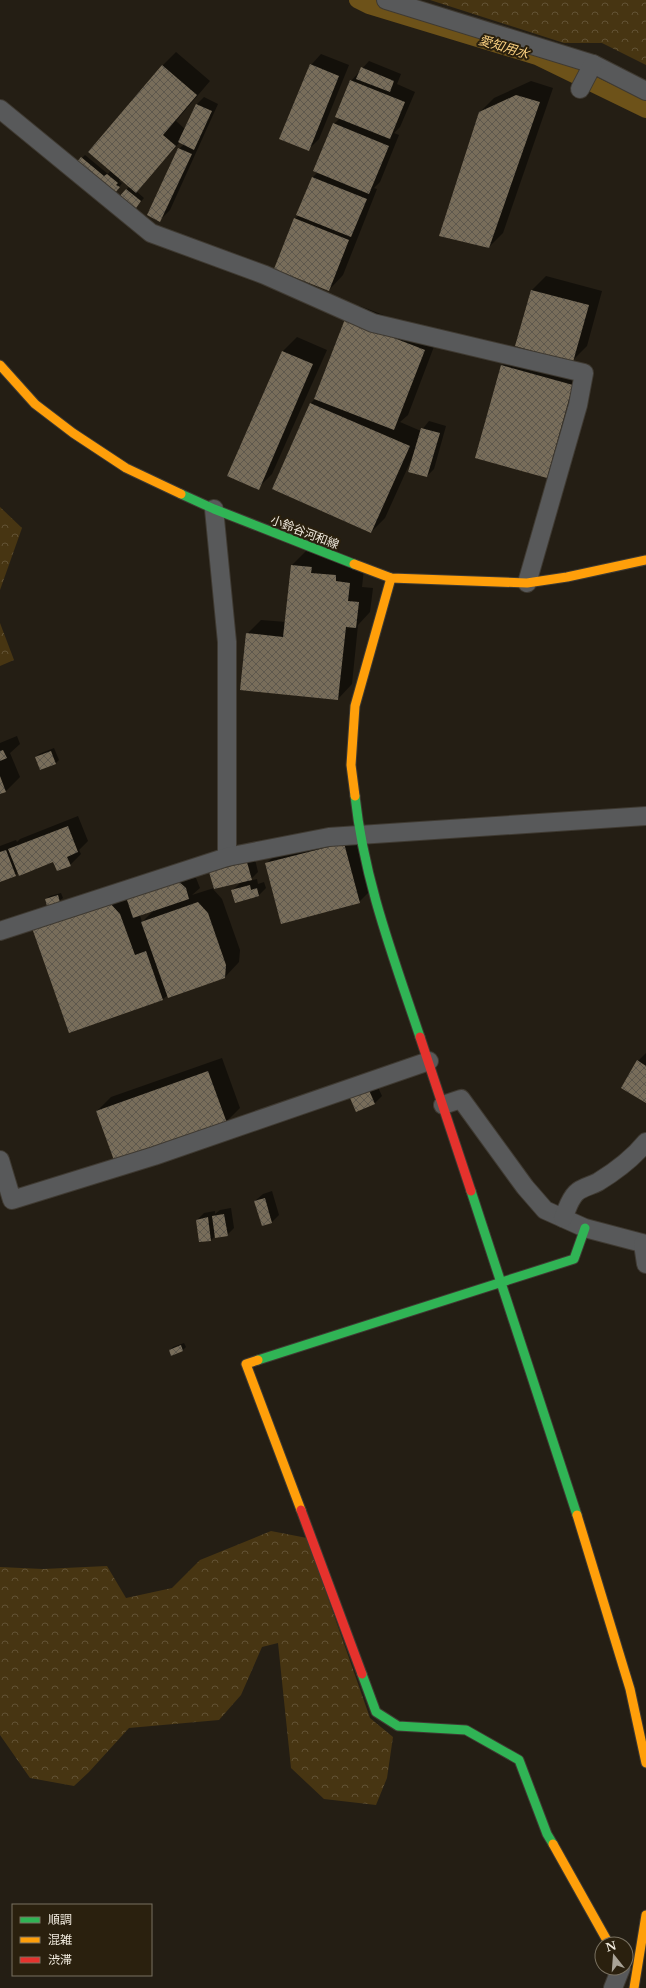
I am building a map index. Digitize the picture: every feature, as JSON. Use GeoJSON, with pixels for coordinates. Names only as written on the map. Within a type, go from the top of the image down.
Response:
{"type":"FeatureCollection","features":[{"type":"Feature","properties":{"kind":"street"},"geometry":{"type":"LineString","coordinates":[[386,0],[592,67],[646,91]]}},
{"type":"Feature","properties":{"kind":"street"},"geometry":{"type":"LineString","coordinates":[[580,89],[592,67]]}},
{"type":"Feature","properties":{"kind":"street"},"geometry":{"type":"LineString","coordinates":[[0,109],[151,233],[265,275],[373,323],[584,373],[578,405],[527,583]]}},
{"type":"Feature","properties":{"kind":"street","name":"小鈴谷河和線"},"geometry":{"type":"LineString","coordinates":[[0,365],[35,404],[73,433],[126,468],[214,509],[391,578],[527,583],[567,577],[646,560]]}},
{"type":"Feature","properties":{"kind":"street"},"geometry":{"type":"LineString","coordinates":[[214,509],[227,642],[227,858]]}},
{"type":"Feature","properties":{"kind":"street"},"geometry":{"type":"LineString","coordinates":[[391,578],[355,706],[351,765],[359,835],[373,894],[597,1576],[630,1689],[646,1763]]}},
{"type":"Feature","properties":{"kind":"street"},"geometry":{"type":"LineString","coordinates":[[0,931],[227,858],[329,837],[646,816]]}},
{"type":"Feature","properties":{"kind":"street"},"geometry":{"type":"LineString","coordinates":[[0,1160],[12,1200],[154,1156],[429,1061]]}},
{"type":"Feature","properties":{"kind":"street"},"geometry":{"type":"LineString","coordinates":[[443,1105],[461,1099],[525,1187],[545,1210],[585,1228],[645,1244],[646,1264]]}},
{"type":"Feature","properties":{"kind":"street"},"geometry":{"type":"LineString","coordinates":[[563,1218],[571,1200],[577,1192],[609,1174],[634,1155],[646,1142]]}},
{"type":"Feature","properties":{"kind":"street"},"geometry":{"type":"LineString","coordinates":[[585,1228],[574,1259],[246,1364],[376,1712],[398,1726],[466,1730],[519,1760],[547,1834],[604,1936]]}},
{"type":"Feature","properties":{"kind":"street"},"geometry":{"type":"LineString","coordinates":[[634,1988],[646,1914]]}},
{"type":"Feature","properties":{"kind":"street"},"geometry":{"type":"LineString","coordinates":[[613,1988],[618,1976]]}},
{"type":"Feature","properties":{"kind":"green space"},"geometry":{"type":"Polygon","coordinates":[[[430,0],[646,0],[646,65],[602,43],[564,43],[430,0]]]}},
{"type":"Feature","properties":{"kind":"green space"},"geometry":{"type":"Polygon","coordinates":[[[0,507],[22,528],[0,590],[0,507]]]}},
{"type":"Feature","properties":{"kind":"green space"},"geometry":{"type":"Polygon","coordinates":[[[0,623],[14,660],[0,666],[0,623]]]}},
{"type":"Feature","properties":{"kind":"green space"},"geometry":{"type":"Polygon","coordinates":[[[271,1531],[307,1538],[370,1718],[393,1737],[387,1778],[376,1805],[324,1799],[291,1768],[278,1643],[262,1647],[241,1695],[219,1720],[129,1728],[89,1772],[74,1786],[30,1778],[0,1735],[0,1567],[43,1569],[107,1566],[126,1598],[172,1588],[200,1560],[271,1531]]]}},
{"type":"Feature","properties":{"kind":"building"},"geometry":{"type":"Polygon","coordinates":[[[310,64],[339,76],[309,151],[279,139],[310,64]]]}},
{"type":"Feature","properties":{"kind":"building"},"geometry":{"type":"Polygon","coordinates":[[[162,65],[197,95],[163,135],[176,146],[136,193],[88,152],[162,65]]]}},
{"type":"Feature","properties":{"kind":"building"},"geometry":{"type":"Polygon","coordinates":[[[361,67],[394,81],[390,92],[356,79],[361,67]]]}},
{"type":"Feature","properties":{"kind":"building"},"geometry":{"type":"Polygon","coordinates":[[[350,80],[405,102],[390,139],[335,117],[350,80]]]}},
{"type":"Feature","properties":{"kind":"building"},"geometry":{"type":"Polygon","coordinates":[[[516,95],[540,102],[489,248],[439,236],[479,112],[516,95]]]}},
{"type":"Feature","properties":{"kind":"building"},"geometry":{"type":"Polygon","coordinates":[[[196,104],[212,111],[194,150],[178,142],[196,104]]]}},
{"type":"Feature","properties":{"kind":"building"},"geometry":{"type":"Polygon","coordinates":[[[333,123],[389,146],[369,194],[313,171],[333,123]]]}},
{"type":"Feature","properties":{"kind":"building"},"geometry":{"type":"Polygon","coordinates":[[[178,148],[192,154],[160,222],[147,215],[178,148]]]}},
{"type":"Feature","properties":{"kind":"building"},"geometry":{"type":"Polygon","coordinates":[[[81,157],[104,176],[107,174],[118,183],[116,185],[120,187],[115,193],[76,163],[81,157]]]}},
{"type":"Feature","properties":{"kind":"building"},"geometry":{"type":"Polygon","coordinates":[[[312,177],[367,199],[351,237],[296,215],[312,177]]]}},
{"type":"Feature","properties":{"kind":"building"},"geometry":{"type":"Polygon","coordinates":[[[126,189],[141,201],[134,211],[118,198],[126,189]]]}},
{"type":"Feature","properties":{"kind":"building"},"geometry":{"type":"Polygon","coordinates":[[[294,218],[349,240],[329,291],[274,269],[294,218]]]}},
{"type":"Feature","properties":{"kind":"building"},"geometry":{"type":"Polygon","coordinates":[[[531,290],[589,305],[573,362],[515,346],[531,290]]]}},
{"type":"Feature","properties":{"kind":"building"},"geometry":{"type":"Polygon","coordinates":[[[345,319],[425,350],[394,430],[314,399],[345,319]]]}},
{"type":"Feature","properties":{"kind":"building"},"geometry":{"type":"Polygon","coordinates":[[[282,351],[313,364],[259,490],[227,476],[282,351]]]}},
{"type":"Feature","properties":{"kind":"building"},"geometry":{"type":"Polygon","coordinates":[[[501,365],[573,385],[547,478],[475,458],[501,365]]]}},
{"type":"Feature","properties":{"kind":"building"},"geometry":{"type":"Polygon","coordinates":[[[310,403],[410,446],[371,533],[272,489],[310,403]]]}},
{"type":"Feature","properties":{"kind":"building"},"geometry":{"type":"Polygon","coordinates":[[[421,428],[440,433],[427,477],[408,472],[421,428]]]}},
{"type":"Feature","properties":{"kind":"building"},"geometry":{"type":"Polygon","coordinates":[[[291,565],[312,567],[311,573],[336,575],[336,581],[350,583],[348,601],[359,602],[356,628],[346,627],[338,700],[240,690],[246,633],[283,637],[291,565]]]}},
{"type":"Feature","properties":{"kind":"building"},"geometry":{"type":"Polygon","coordinates":[[[3,750],[7,758],[0,761],[0,751],[3,750]]]}},
{"type":"Feature","properties":{"kind":"building"},"geometry":{"type":"Polygon","coordinates":[[[51,751],[56,764],[40,770],[35,757],[51,751]]]}},
{"type":"Feature","properties":{"kind":"building"},"geometry":{"type":"Polygon","coordinates":[[[0,776],[6,792],[0,794],[0,776]]]}},
{"type":"Feature","properties":{"kind":"building"},"geometry":{"type":"Polygon","coordinates":[[[68,826],[78,852],[67,857],[71,866],[57,871],[53,862],[19,876],[8,849],[68,826]]]}},
{"type":"Feature","properties":{"kind":"building"},"geometry":{"type":"Polygon","coordinates":[[[344,843],[360,903],[281,924],[265,863],[344,843]]]}},
{"type":"Feature","properties":{"kind":"building"},"geometry":{"type":"Polygon","coordinates":[[[6,850],[16,876],[0,882],[0,852],[6,850]]]}},
{"type":"Feature","properties":{"kind":"building"},"geometry":{"type":"Polygon","coordinates":[[[247,862],[252,880],[214,889],[209,872],[247,862]]]}},
{"type":"Feature","properties":{"kind":"building"},"geometry":{"type":"Polygon","coordinates":[[[177,880],[186,888],[189,899],[133,918],[126,897],[177,880]]]}},
{"type":"Feature","properties":{"kind":"building"},"geometry":{"type":"Polygon","coordinates":[[[250,885],[251,890],[257,888],[259,896],[235,903],[231,890],[250,885]]]}},
{"type":"Feature","properties":{"kind":"building"},"geometry":{"type":"Polygon","coordinates":[[[58,895],[60,902],[47,906],[45,899],[58,895]]]}},
{"type":"Feature","properties":{"kind":"building"},"geometry":{"type":"Polygon","coordinates":[[[108,901],[120,914],[135,955],[146,951],[163,1000],[69,1033],[32,928],[108,901]]]}},
{"type":"Feature","properties":{"kind":"building"},"geometry":{"type":"Polygon","coordinates":[[[198,902],[208,913],[226,965],[225,978],[168,998],[141,922],[198,902]]]}},
{"type":"Feature","properties":{"kind":"building"},"geometry":{"type":"Polygon","coordinates":[[[637,1060],[646,1066],[646,1103],[621,1088],[637,1060]]]}},
{"type":"Feature","properties":{"kind":"building"},"geometry":{"type":"Polygon","coordinates":[[[208,1071],[227,1123],[115,1163],[96,1111],[208,1071]]]}},
{"type":"Feature","properties":{"kind":"building"},"geometry":{"type":"Polygon","coordinates":[[[369,1090],[375,1104],[356,1112],[350,1098],[369,1090]]]}},
{"type":"Feature","properties":{"kind":"building"},"geometry":{"type":"Polygon","coordinates":[[[265,1198],[272,1223],[262,1226],[254,1201],[265,1198]]]}},
{"type":"Feature","properties":{"kind":"building"},"geometry":{"type":"Polygon","coordinates":[[[224,1214],[228,1236],[215,1238],[212,1216],[224,1214]]]}},
{"type":"Feature","properties":{"kind":"building"},"geometry":{"type":"Polygon","coordinates":[[[208,1217],[211,1241],[199,1242],[196,1220],[208,1217]]]}},
{"type":"Feature","properties":{"kind":"building"},"geometry":{"type":"Polygon","coordinates":[[[181,1345],[183,1351],[171,1356],[169,1350],[181,1345]]]}},
{"type":"Feature","properties":{"kind":"waterway","name":"愛知用水"},"geometry":{"type":"LineString","coordinates":[[357,0],[369,6],[537,57],[646,110]]}},
{"type":"Feature","properties":{"kind":"traffic: fast"},"geometry":{"type":"LineString","coordinates":[[181,494],[214,509],[354,564]]}},
{"type":"Feature","properties":{"kind":"traffic: fast"},"geometry":{"type":"LineString","coordinates":[[355,796],[359,827],[372,888],[420,1037]]}},
{"type":"Feature","properties":{"kind":"traffic: fast"},"geometry":{"type":"LineString","coordinates":[[471,1191],[577,1515]]}},
{"type":"Feature","properties":{"kind":"traffic: fast"},"geometry":{"type":"LineString","coordinates":[[258,1360],[574,1259],[585,1228]]}},
{"type":"Feature","properties":{"kind":"traffic: fast"},"geometry":{"type":"LineString","coordinates":[[362,1674],[376,1712],[398,1726],[466,1730],[519,1760],[547,1834],[553,1844]]}},
{"type":"Feature","properties":{"kind":"traffic: slow"},"geometry":{"type":"LineString","coordinates":[[0,365],[35,404],[73,433],[126,468],[181,494]]}},
{"type":"Feature","properties":{"kind":"traffic: slow"},"geometry":{"type":"LineString","coordinates":[[354,564],[391,578],[527,583],[567,577],[646,560]]}},
{"type":"Feature","properties":{"kind":"traffic: slow"},"geometry":{"type":"LineString","coordinates":[[355,796],[351,765],[355,706],[391,578]]}},
{"type":"Feature","properties":{"kind":"traffic: slow"},"geometry":{"type":"LineString","coordinates":[[258,1360],[246,1364],[301,1510]]}},
{"type":"Feature","properties":{"kind":"traffic: slow"},"geometry":{"type":"LineString","coordinates":[[577,1515],[630,1689],[646,1763]]}},
{"type":"Feature","properties":{"kind":"traffic: slow"},"geometry":{"type":"LineString","coordinates":[[553,1844],[605,1936]]}},
{"type":"Feature","properties":{"kind":"traffic: slow"},"geometry":{"type":"LineString","coordinates":[[634,1988],[646,1915]]}},
{"type":"Feature","properties":{"kind":"traffic: jam"},"geometry":{"type":"LineString","coordinates":[[420,1037],[471,1191]]}},
{"type":"Feature","properties":{"kind":"traffic: jam"},"geometry":{"type":"LineString","coordinates":[[301,1510],[362,1674]]}}]}
